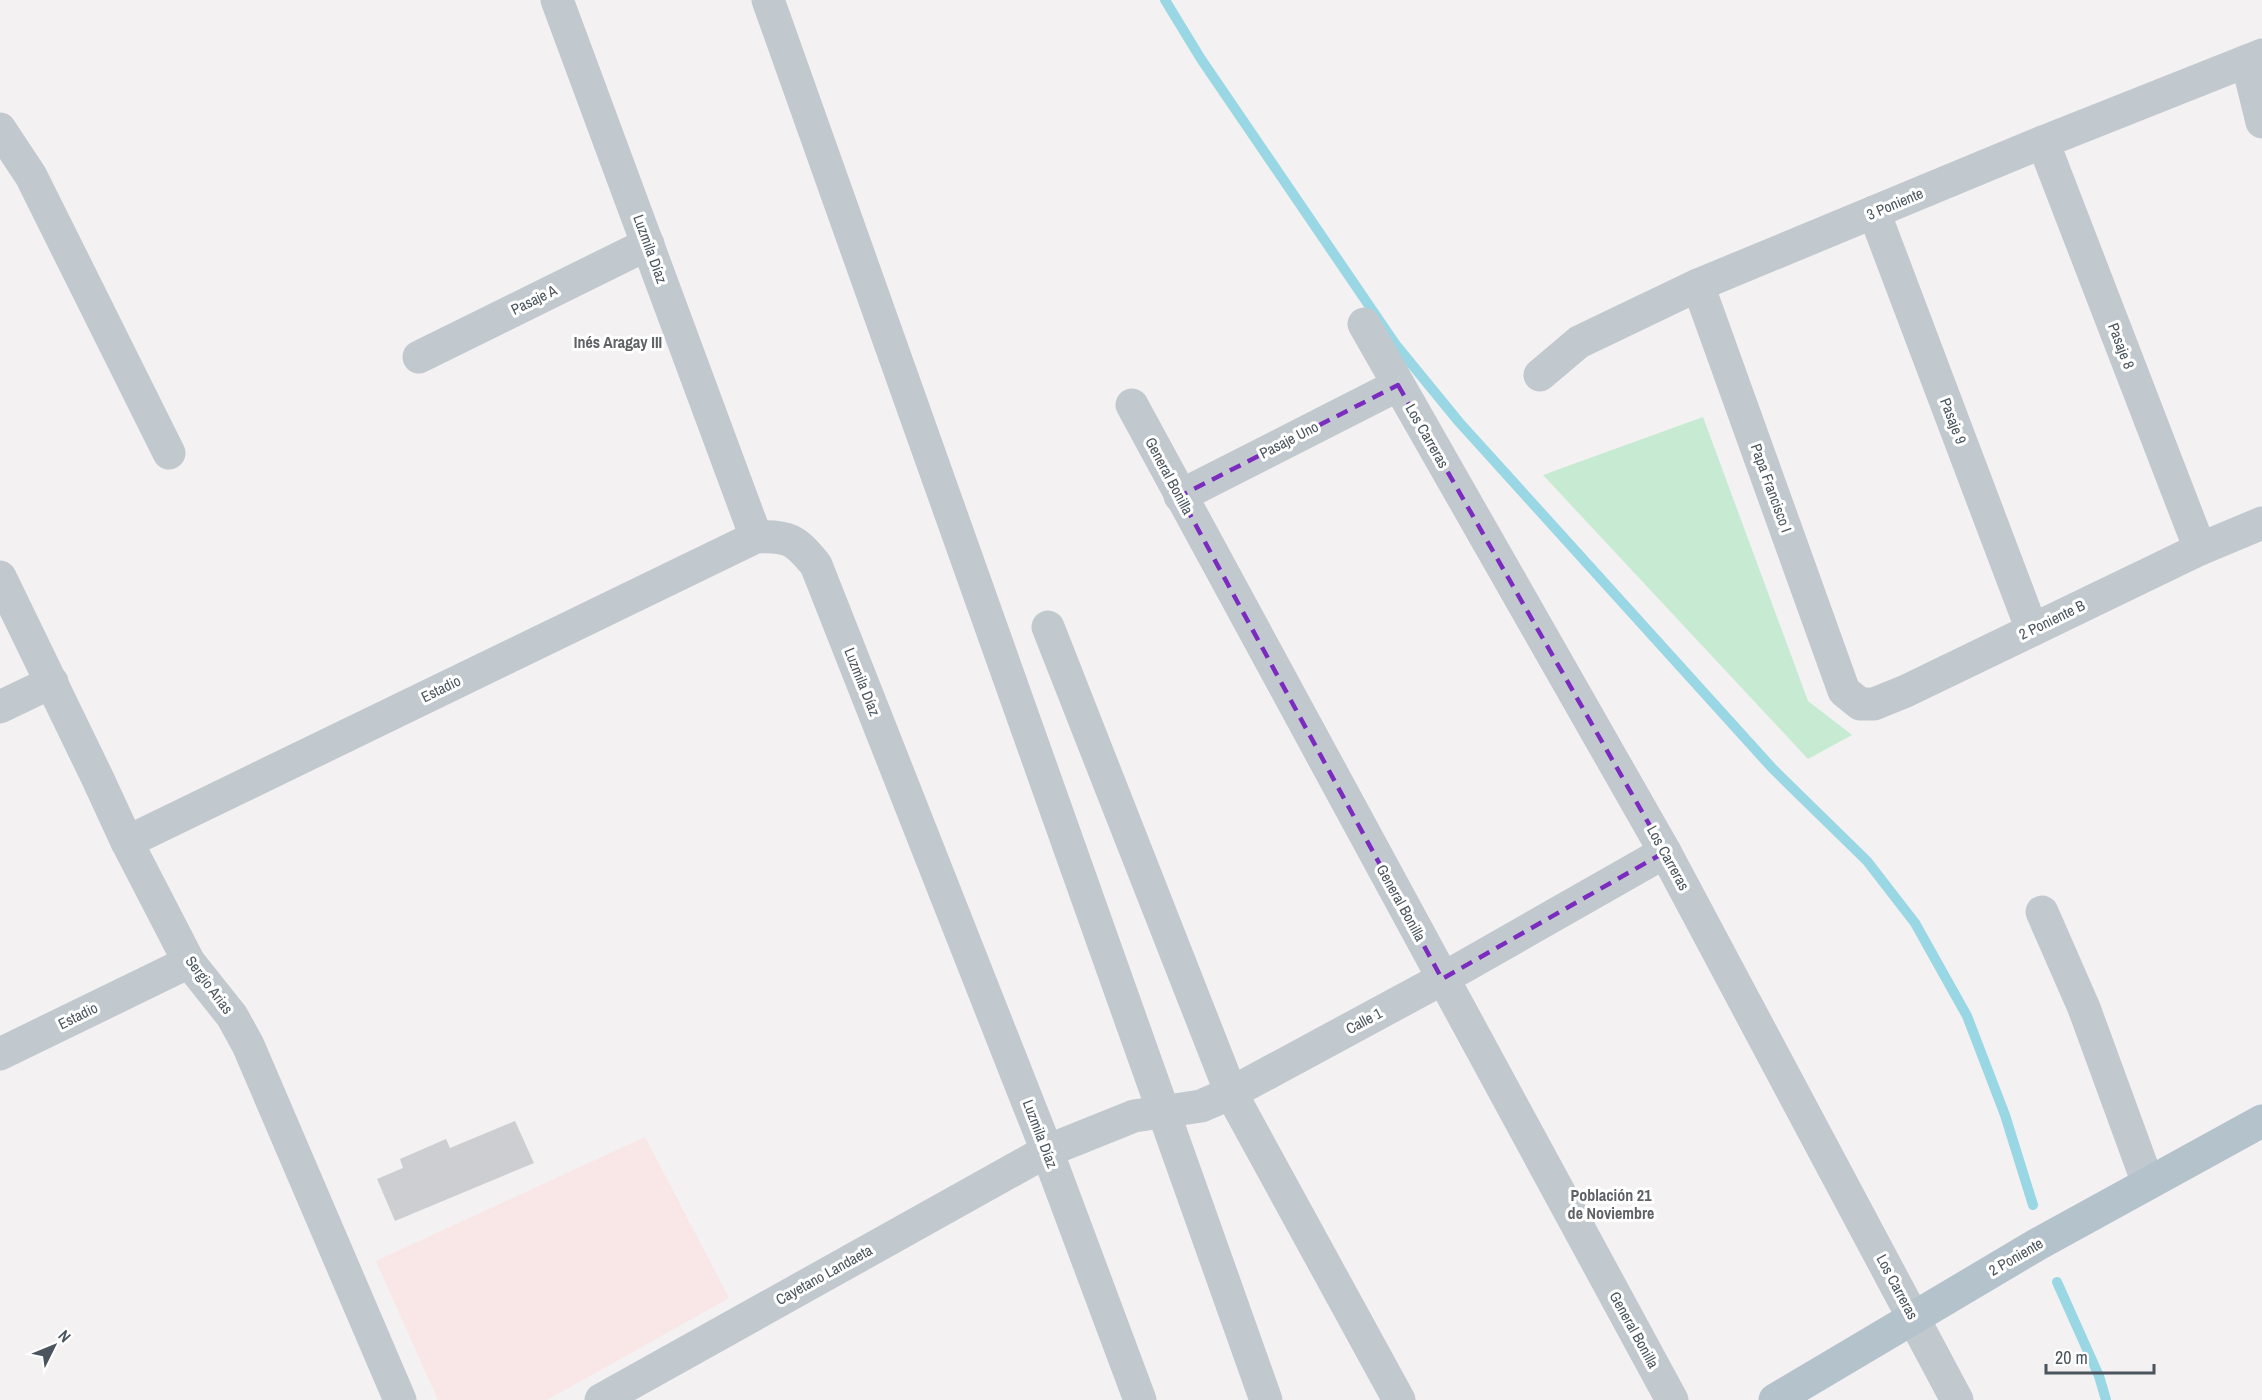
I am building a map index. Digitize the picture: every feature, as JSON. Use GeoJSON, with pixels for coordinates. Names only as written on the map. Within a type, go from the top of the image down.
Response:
{"type":"FeatureCollection","features":[{"type":"Feature","properties":{"kind":"main road","name":"2 Poniente"},"geometry":{"type":"LineString","coordinates":[[1775,1400],[2038,1244],[2262,1121]]}},
{"type":"Feature","properties":{"kind":"street","name":"Luzmila Díaz"},"geometry":{"type":"LineString","coordinates":[[557,0],[756,537],[778,535],[792,540],[804,549],[816,565],[1047,1151],[1140,1400]]}},
{"type":"Feature","properties":{"kind":"street"},"geometry":{"type":"LineString","coordinates":[[768,0],[1266,1400]]}},
{"type":"Feature","properties":{"kind":"street"},"geometry":{"type":"LineString","coordinates":[[2254,58],[2262,122]]}},
{"type":"Feature","properties":{"kind":"street","name":"3 Poniente"},"geometry":{"type":"LineString","coordinates":[[1540,375],[1579,342],[1698,285],[2043,142],[2254,58]]}},
{"type":"Feature","properties":{"kind":"street"},"geometry":{"type":"LineString","coordinates":[[0,129],[31,176],[169,453]]}},
{"type":"Feature","properties":{"kind":"street","name":"Pasaje 8"},"geometry":{"type":"LineString","coordinates":[[2043,142],[2200,549]]}},
{"type":"Feature","properties":{"kind":"street","name":"Pasaje 9"},"geometry":{"type":"LineString","coordinates":[[1874,212],[2032,630]]}},
{"type":"Feature","properties":{"kind":"street","name":"Pasaje A"},"geometry":{"type":"LineString","coordinates":[[419,357],[648,244]]}},
{"type":"Feature","properties":{"kind":"street","name":"Papa Francisco I"},"geometry":{"type":"LineString","coordinates":[[1698,285],[1844,691]]}},
{"type":"Feature","properties":{"kind":"street","name":"Los Carreras"},"geometry":{"type":"LineString","coordinates":[[1364,324],[1665,852],[1957,1400]]}},
{"type":"Feature","properties":{"kind":"street","name":"Pasaje Uno"},"geometry":{"type":"LineString","coordinates":[[1180,496],[1398,385]]}},
{"type":"Feature","properties":{"kind":"street","name":"General Bonilla"},"geometry":{"type":"LineString","coordinates":[[1132,405],[1672,1400]]}},
{"type":"Feature","properties":{"kind":"street","name":"2 Poniente B"},"geometry":{"type":"LineString","coordinates":[[1844,691],[1860,704],[1874,704],[1906,691],[2200,549],[2262,523]]}},
{"type":"Feature","properties":{"kind":"street","name":"Estadio"},"geometry":{"type":"LineString","coordinates":[[127,842],[756,537]]}},
{"type":"Feature","properties":{"kind":"street","name":"Sergio Arias"},"geometry":{"type":"LineString","coordinates":[[0,577],[127,842],[189,962],[232,1016],[248,1046],[400,1400]]}},
{"type":"Feature","properties":{"kind":"street"},"geometry":{"type":"LineString","coordinates":[[1047,627],[1231,1093],[1399,1400]]}},
{"type":"Feature","properties":{"kind":"street"},"geometry":{"type":"LineString","coordinates":[[0,707],[52,682]]}},
{"type":"Feature","properties":{"kind":"street","name":"Calle 1"},"geometry":{"type":"LineString","coordinates":[[1047,1151],[1134,1116],[1201,1106],[1231,1093],[1442,979],[1665,852]]}},
{"type":"Feature","properties":{"kind":"street"},"geometry":{"type":"LineString","coordinates":[[2042,912],[2084,1008],[2148,1183]]}},
{"type":"Feature","properties":{"kind":"street","name":"Estadio"},"geometry":{"type":"LineString","coordinates":[[0,1054],[189,962]]}},
{"type":"Feature","properties":{"kind":"street","name":"Cayetano Landaeta"},"geometry":{"type":"LineString","coordinates":[[601,1400],[1047,1151]]}},
{"type":"Feature","properties":{"kind":"highlighted area"},"geometry":{"type":"Polygon","coordinates":[[[1398,385],[1665,852],[1442,979],[1180,496],[1398,385]]]}},
{"type":"Feature","properties":{"kind":"shaded area"},"geometry":{"type":"Polygon","coordinates":[[[645,1137],[729,1298],[547,1400],[438,1400],[376,1261],[645,1137]]]}},
{"type":"Feature","properties":{"kind":"green space"},"geometry":{"type":"Polygon","coordinates":[[[1703,417],[1808,701],[1852,735],[1808,759],[1543,475],[1703,417]]]}},
{"type":"Feature","properties":{"kind":"building"},"geometry":{"type":"Polygon","coordinates":[[[515,1121],[534,1163],[395,1221],[377,1179],[403,1168],[400,1159],[446,1139],[450,1148],[515,1121]]]}},
{"type":"Feature","properties":{"kind":"waterway"},"geometry":{"type":"LineString","coordinates":[[1165,0],[1201,59],[1396,345],[1459,422],[1773,769],[1867,861],[1915,923],[1967,1016],[2005,1115],[2033,1205]]}},
{"type":"Feature","properties":{"kind":"waterway"},"geometry":{"type":"LineString","coordinates":[[2057,1282],[2099,1376],[2106,1400]]}},
{"type":"Feature","properties":{"kind":"district","name":"Inés Aragay III"},"geometry":{"type":"Point","coordinates":[618,342]}},
{"type":"Feature","properties":{"kind":"district","name":"Población 21 de Noviembre"},"geometry":{"type":"Point","coordinates":[1611,1204]}}]}
